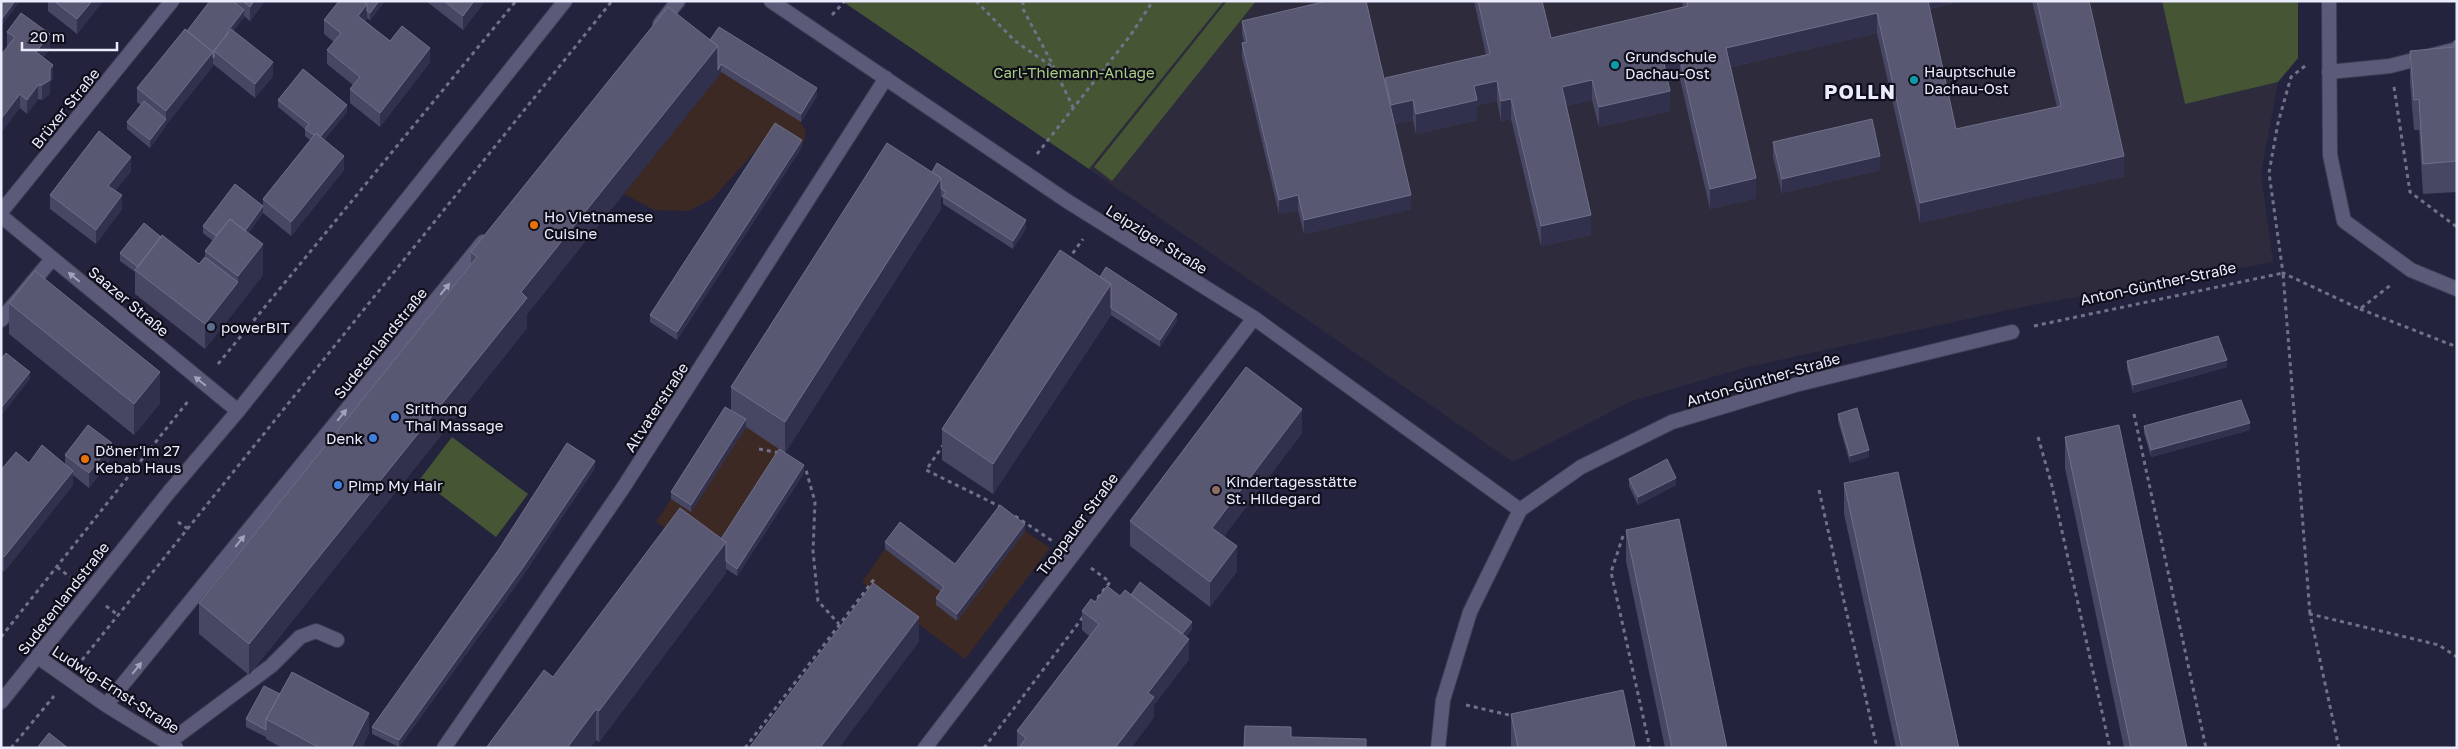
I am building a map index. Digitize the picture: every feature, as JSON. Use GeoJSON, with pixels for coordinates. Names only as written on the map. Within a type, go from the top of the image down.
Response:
{"type":"FeatureCollection","features":[{"type":"Feature","properties":{"kind":"street","name":"Brüxer Straße"},"geometry":{"type":"LineString","coordinates":[[1,212],[172,1]]}},
{"type":"Feature","properties":{"kind":"street","name":"Sudetenlandstraße"},"geometry":{"type":"LineString","coordinates":[[1,702],[169,492],[238,411],[565,1]]}},
{"type":"Feature","properties":{"kind":"street"},"geometry":{"type":"LineString","coordinates":[[653,32],[678,1]]}},
{"type":"Feature","properties":{"kind":"street","name":"Leipziger Straße"},"geometry":{"type":"LineString","coordinates":[[771,1],[1096,220],[1254,318],[1520,510]]}},
{"type":"Feature","properties":{"kind":"street"},"geometry":{"type":"LineString","coordinates":[[2329,1],[2330,155],[2344,222],[2411,270],[2457,289]]}},
{"type":"Feature","properties":{"kind":"street"},"geometry":{"type":"LineString","coordinates":[[2329,72],[2390,66],[2457,49]]}},
{"type":"Feature","properties":{"kind":"street","name":"Altvaterstraße"},"geometry":{"type":"LineString","coordinates":[[444,748],[623,488],[886,78]]}},
{"type":"Feature","properties":{"kind":"street","name":"Saazer Straße"},"geometry":{"type":"LineString","coordinates":[[1,216],[238,411]]}},
{"type":"Feature","properties":{"kind":"street","name":"Sudetenlandstraße"},"geometry":{"type":"LineString","coordinates":[[106,705],[490,233]]}},
{"type":"Feature","properties":{"kind":"street"},"geometry":{"type":"LineString","coordinates":[[1,320],[52,259]]}},
{"type":"Feature","properties":{"kind":"street","name":"Troppauer Straße"},"geometry":{"type":"LineString","coordinates":[[925,748],[1254,318]]}},
{"type":"Feature","properties":{"kind":"street","name":"Anton-Günther-Straße"},"geometry":{"type":"LineString","coordinates":[[1438,748],[1443,700],[1470,612],[1520,510],[1580,467],[1672,422],[1795,385],[2012,332]]}},
{"type":"Feature","properties":{"kind":"street"},"geometry":{"type":"LineString","coordinates":[[172,745],[272,666],[300,637],[316,631],[337,640]]}},
{"type":"Feature","properties":{"kind":"street","name":"Ludwig-Ernst-Straße"},"geometry":{"type":"LineString","coordinates":[[38,657],[106,705],[172,745]]}},
{"type":"Feature","properties":{"kind":"path"},"geometry":{"type":"LineString","coordinates":[[1,637],[203,383],[516,1]]}},
{"type":"Feature","properties":{"kind":"path"},"geometry":{"type":"LineString","coordinates":[[12,748],[612,1]]}},
{"type":"Feature","properties":{"kind":"path"},"geometry":{"type":"LineString","coordinates":[[976,1],[1015,41],[1054,68]]}},
{"type":"Feature","properties":{"kind":"path"},"geometry":{"type":"LineString","coordinates":[[1023,1],[1023,9],[1073,107]]}},
{"type":"Feature","properties":{"kind":"path"},"geometry":{"type":"LineString","coordinates":[[1024,172],[1130,36],[1153,1]]}},
{"type":"Feature","properties":{"kind":"path"},"geometry":{"type":"LineString","coordinates":[[2329,46],[2291,78],[2278,123],[2269,173],[2283,273],[2310,614],[2339,748]]}},
{"type":"Feature","properties":{"kind":"path"},"geometry":{"type":"LineString","coordinates":[[2390,66],[2410,192],[2457,227]]}},
{"type":"Feature","properties":{"kind":"path"},"geometry":{"type":"LineString","coordinates":[[1063,268],[1096,220]]}},
{"type":"Feature","properties":{"kind":"path"},"geometry":{"type":"LineString","coordinates":[[2360,309],[2411,270]]}},
{"type":"Feature","properties":{"kind":"path"},"geometry":{"type":"LineString","coordinates":[[2283,273],[2360,309],[2457,347]]}},
{"type":"Feature","properties":{"kind":"path","name":"Anton-Günther-Straße"},"geometry":{"type":"LineString","coordinates":[[2012,332],[2283,273]]}},
{"type":"Feature","properties":{"kind":"path"},"geometry":{"type":"LineString","coordinates":[[2134,414],[2206,748]]}},
{"type":"Feature","properties":{"kind":"path"},"geometry":{"type":"LineString","coordinates":[[2038,437],[2052,486],[2110,748]]}},
{"type":"Feature","properties":{"kind":"path"},"geometry":{"type":"LineString","coordinates":[[948,438],[926,470],[1002,508]]}},
{"type":"Feature","properties":{"kind":"path"},"geometry":{"type":"LineString","coordinates":[[759,449],[777,451],[784,456]]}},
{"type":"Feature","properties":{"kind":"path"},"geometry":{"type":"LineString","coordinates":[[799,465],[806,470],[814,502],[813,551],[818,601],[839,624]]}},
{"type":"Feature","properties":{"kind":"path"},"geometry":{"type":"LineString","coordinates":[[1819,490],[1877,748]]}},
{"type":"Feature","properties":{"kind":"path"},"geometry":{"type":"LineString","coordinates":[[1010,513],[1074,555],[1110,582],[1092,606]]}},
{"type":"Feature","properties":{"kind":"path"},"geometry":{"type":"LineString","coordinates":[[178,522],[188,529]]}},
{"type":"Feature","properties":{"kind":"path"},"geometry":{"type":"LineString","coordinates":[[1622,536],[1611,572],[1650,748]]}},
{"type":"Feature","properties":{"kind":"path"},"geometry":{"type":"LineString","coordinates":[[745,748],[875,578]]}},
{"type":"Feature","properties":{"kind":"path"},"geometry":{"type":"LineString","coordinates":[[984,748],[1086,614]]}},
{"type":"Feature","properties":{"kind":"path"},"geometry":{"type":"LineString","coordinates":[[2310,614],[2439,645],[2457,657]]}},
{"type":"Feature","properties":{"kind":"path"},"geometry":{"type":"LineString","coordinates":[[1443,700],[1516,716]]}},
{"type":"Feature","properties":{"kind":"shaded area"},"geometry":{"type":"Polygon","coordinates":[[[1224,1],[2162,1],[2185,104],[2278,82],[2261,174],[2273,262],[2027,306],[1743,368],[1632,401],[1513,462],[1089,169],[1224,1]]]}},
{"type":"Feature","properties":{"kind":"shaded area"},"geometry":{"type":"Polygon","coordinates":[[[721,72],[801,122],[806,132],[802,147],[775,130],[713,198],[689,211],[654,210],[624,194],[721,72]]]}},
{"type":"Feature","properties":{"kind":"shaded area"},"geometry":{"type":"Polygon","coordinates":[[[746,427],[781,449],[779,457],[720,549],[680,538],[656,522],[671,499],[691,512],[746,427]]]}},
{"type":"Feature","properties":{"kind":"shaded area"},"geometry":{"type":"Polygon","coordinates":[[[1025,531],[1050,548],[965,659],[862,582],[885,549],[944,594],[1025,531]]]}},
{"type":"Feature","properties":{"kind":"green space","name":"Carl-Thiemann-Anlage"},"geometry":{"type":"Polygon","coordinates":[[[842,1],[1224,1],[1089,169],[842,1]]]}},
{"type":"Feature","properties":{"kind":"green space"},"geometry":{"type":"Polygon","coordinates":[[[1227,1],[1256,1],[1112,181],[1094,167],[1227,1]]]}},
{"type":"Feature","properties":{"kind":"green space"},"geometry":{"type":"Polygon","coordinates":[[[2162,1],[2298,1],[2298,58],[2278,82],[2185,104],[2162,1]]]}},
{"type":"Feature","properties":{"kind":"green space"},"geometry":{"type":"Polygon","coordinates":[[[452,437],[528,494],[496,537],[420,479],[452,437]]]}},
{"type":"Feature","properties":{"kind":"building"},"geometry":{"type":"Polygon","coordinates":[[[1,1],[15,1],[1,20],[1,1]]]}},
{"type":"Feature","properties":{"kind":"building"},"geometry":{"type":"Polygon","coordinates":[[[54,1],[92,1],[77,19],[54,1]]]}},
{"type":"Feature","properties":{"kind":"building"},"geometry":{"type":"Polygon","coordinates":[[[210,1],[233,1],[244,10],[214,51],[214,58],[213,52],[187,31],[210,1]]]}},
{"type":"Feature","properties":{"kind":"building"},"geometry":{"type":"Polygon","coordinates":[[[243,1],[254,1],[250,7],[243,1]]]}},
{"type":"Feature","properties":{"kind":"building"},"geometry":{"type":"Polygon","coordinates":[[[339,1],[363,1],[367,4],[358,16],[390,41],[402,26],[430,48],[380,113],[350,89],[360,77],[327,50],[341,33],[324,20],[339,1]]]}},
{"type":"Feature","properties":{"kind":"building"},"geometry":{"type":"Polygon","coordinates":[[[363,1],[379,1],[370,13],[367,11],[367,4],[363,1]]]}},
{"type":"Feature","properties":{"kind":"building"},"geometry":{"type":"Polygon","coordinates":[[[444,1],[474,1],[463,16],[444,1]]]}},
{"type":"Feature","properties":{"kind":"building"},"geometry":{"type":"Polygon","coordinates":[[[1327,1],[1366,1],[1411,195],[1304,220],[1298,195],[1279,200],[1242,43],[1247,42],[1242,21],[1327,1]]]}},
{"type":"Feature","properties":{"kind":"building"},"geometry":{"type":"Polygon","coordinates":[[[1478,1],[1542,1],[1551,38],[1688,6],[1687,1],[1928,1],[1956,129],[2061,106],[2037,1],[2089,1],[2124,156],[1920,203],[1877,13],[1726,48],[1756,178],[1710,189],[1680,59],[1664,63],[1670,91],[1599,107],[1592,80],[1562,87],[1591,215],[1541,226],[1511,99],[1501,101],[1497,81],[1474,86],[1477,100],[1416,114],[1413,100],[1391,105],[1385,78],[1490,54],[1478,1]]]}},
{"type":"Feature","properties":{"kind":"building"},"geometry":{"type":"Polygon","coordinates":[[[668,7],[718,46],[521,292],[527,298],[249,644],[199,603],[477,257],[471,252],[668,7]]]}},
{"type":"Feature","properties":{"kind":"building"},"geometry":{"type":"Polygon","coordinates":[[[21,13],[50,34],[36,52],[53,65],[50,69],[50,80],[42,85],[38,85],[27,100],[20,94],[1,119],[1,55],[15,37],[7,32],[21,13]]]}},
{"type":"Feature","properties":{"kind":"building"},"geometry":{"type":"Polygon","coordinates":[[[719,27],[817,88],[801,114],[721,64],[718,70],[718,46],[710,40],[719,27]]]}},
{"type":"Feature","properties":{"kind":"building"},"geometry":{"type":"Polygon","coordinates":[[[185,29],[213,52],[166,111],[137,88],[185,29]]]}},
{"type":"Feature","properties":{"kind":"building"},"geometry":{"type":"Polygon","coordinates":[[[231,29],[273,62],[255,84],[214,51],[231,29]]]}},
{"type":"Feature","properties":{"kind":"building"},"geometry":{"type":"Polygon","coordinates":[[[2454,41],[2457,41],[2457,161],[2423,164],[2419,99],[2414,100],[2410,51],[2454,47],[2454,41]]]}},
{"type":"Feature","properties":{"kind":"building"},"geometry":{"type":"Polygon","coordinates":[[[303,69],[347,105],[320,137],[316,133],[314,135],[305,129],[309,124],[278,100],[303,69]]]}},
{"type":"Feature","properties":{"kind":"building"},"geometry":{"type":"Polygon","coordinates":[[[144,101],[166,119],[150,140],[127,122],[144,101]]]}},
{"type":"Feature","properties":{"kind":"building"},"geometry":{"type":"Polygon","coordinates":[[[1872,119],[1880,156],[1782,179],[1773,142],[1872,119]]]}},
{"type":"Feature","properties":{"kind":"building"},"geometry":{"type":"Polygon","coordinates":[[[775,123],[802,140],[677,332],[650,315],[775,123]]]}},
{"type":"Feature","properties":{"kind":"building"},"geometry":{"type":"Polygon","coordinates":[[[99,131],[131,157],[108,186],[122,195],[96,230],[50,195],[99,131]]]}},
{"type":"Feature","properties":{"kind":"building"},"geometry":{"type":"Polygon","coordinates":[[[316,133],[344,156],[291,222],[263,199],[316,133]]]}},
{"type":"Feature","properties":{"kind":"building"},"geometry":{"type":"Polygon","coordinates":[[[887,143],[941,178],[785,422],[731,387],[887,143]]]}},
{"type":"Feature","properties":{"kind":"building"},"geometry":{"type":"Polygon","coordinates":[[[937,163],[1026,220],[1013,241],[943,196],[946,192],[941,189],[941,178],[932,172],[937,163]]]}},
{"type":"Feature","properties":{"kind":"building"},"geometry":{"type":"Polygon","coordinates":[[[235,184],[263,206],[245,231],[230,219],[216,236],[203,226],[235,184]]]}},
{"type":"Feature","properties":{"kind":"building"},"geometry":{"type":"Polygon","coordinates":[[[230,219],[263,244],[238,276],[205,251],[230,219]]]}},
{"type":"Feature","properties":{"kind":"building"},"geometry":{"type":"Polygon","coordinates":[[[144,223],[161,237],[138,267],[120,253],[144,223]]]}},
{"type":"Feature","properties":{"kind":"building"},"geometry":{"type":"Polygon","coordinates":[[[162,235],[199,264],[205,257],[238,282],[205,324],[135,270],[162,235]]]}},
{"type":"Feature","properties":{"kind":"building"},"geometry":{"type":"Polygon","coordinates":[[[1060,250],[1111,284],[993,464],[942,429],[1060,250]]]}},
{"type":"Feature","properties":{"kind":"building"},"geometry":{"type":"Polygon","coordinates":[[[1106,267],[1177,314],[1160,340],[1111,308],[1111,284],[1100,277],[1106,267]]]}},
{"type":"Feature","properties":{"kind":"building"},"geometry":{"type":"Polygon","coordinates":[[[35,271],[160,372],[134,404],[9,303],[35,271]]]}},
{"type":"Feature","properties":{"kind":"building"},"geometry":{"type":"Polygon","coordinates":[[[2218,336],[2227,360],[2133,385],[2127,361],[2218,336]]]}},
{"type":"Feature","properties":{"kind":"building"},"geometry":{"type":"Polygon","coordinates":[[[6,353],[30,372],[1,408],[1,359],[6,353]]]}},
{"type":"Feature","properties":{"kind":"building","name":"Kindertagesstätte St. Hildegard"},"geometry":{"type":"Polygon","coordinates":[[[1246,367],[1302,409],[1212,528],[1237,546],[1210,582],[1130,521],[1246,367]]]}},
{"type":"Feature","properties":{"kind":"building"},"geometry":{"type":"Polygon","coordinates":[[[2241,400],[2250,423],[2151,450],[2144,426],[2241,400]]]}},
{"type":"Feature","properties":{"kind":"building"},"geometry":{"type":"Polygon","coordinates":[[[725,407],[746,419],[691,505],[671,492],[725,407]]]}},
{"type":"Feature","properties":{"kind":"building"},"geometry":{"type":"Polygon","coordinates":[[[1857,408],[1869,450],[1850,456],[1838,414],[1857,408]]]}},
{"type":"Feature","properties":{"kind":"building"},"geometry":{"type":"Polygon","coordinates":[[[88,425],[112,443],[89,473],[65,455],[88,425]]]}},
{"type":"Feature","properties":{"kind":"building"},"geometry":{"type":"Polygon","coordinates":[[[2119,425],[2187,748],[2131,748],[2065,437],[2119,425]]]}},
{"type":"Feature","properties":{"kind":"building"},"geometry":{"type":"Polygon","coordinates":[[[567,443],[595,461],[524,566],[399,740],[372,727],[499,549],[567,443]]]}},
{"type":"Feature","properties":{"kind":"building"},"geometry":{"type":"Polygon","coordinates":[[[42,445],[73,471],[4,557],[1,555],[1,470],[16,452],[29,463],[42,445]]]}},
{"type":"Feature","properties":{"kind":"building"},"geometry":{"type":"Polygon","coordinates":[[[779,449],[804,465],[737,569],[726,561],[726,542],[721,539],[779,449]]]}},
{"type":"Feature","properties":{"kind":"building"},"geometry":{"type":"Polygon","coordinates":[[[1667,459],[1676,478],[1638,497],[1629,479],[1667,459]]]}},
{"type":"Feature","properties":{"kind":"building"},"geometry":{"type":"Polygon","coordinates":[[[1898,472],[1959,748],[1902,748],[1844,483],[1898,472]]]}},
{"type":"Feature","properties":{"kind":"building"},"geometry":{"type":"Polygon","coordinates":[[[1000,505],[1025,524],[957,614],[936,598],[944,587],[885,542],[900,522],[955,564],[1000,505]]]}},
{"type":"Feature","properties":{"kind":"building"},"geometry":{"type":"Polygon","coordinates":[[[680,508],[726,542],[599,711],[596,709],[567,748],[486,748],[544,670],[553,677],[680,508]]]}},
{"type":"Feature","properties":{"kind":"building"},"geometry":{"type":"Polygon","coordinates":[[[1679,519],[1727,748],[1672,748],[1626,530],[1679,519]]]}},
{"type":"Feature","properties":{"kind":"building"},"geometry":{"type":"Polygon","coordinates":[[[1140,582],[1192,622],[1182,634],[1131,595],[1140,582]]]}},
{"type":"Feature","properties":{"kind":"building"},"geometry":{"type":"Polygon","coordinates":[[[873,583],[919,617],[820,748],[749,748],[873,583]]]}},
{"type":"Feature","properties":{"kind":"building"},"geometry":{"type":"Polygon","coordinates":[[[1107,586],[1120,596],[1125,590],[1189,639],[1148,693],[1154,697],[1115,748],[1019,748],[1026,738],[1017,731],[1099,624],[1082,611],[1091,599],[1095,602],[1107,586]]]}},
{"type":"Feature","properties":{"kind":"building"},"geometry":{"type":"Polygon","coordinates":[[[292,672],[369,713],[351,748],[320,748],[266,719],[292,672]]]}},
{"type":"Feature","properties":{"kind":"building"},"geometry":{"type":"Polygon","coordinates":[[[264,686],[280,694],[266,719],[266,730],[246,719],[264,686]]]}},
{"type":"Feature","properties":{"kind":"building"},"geometry":{"type":"Polygon","coordinates":[[[1623,690],[1635,746],[1627,748],[1518,748],[1511,714],[1623,690]]]}},
{"type":"Feature","properties":{"kind":"building"},"geometry":{"type":"Polygon","coordinates":[[[1245,726],[1291,727],[1291,737],[1366,739],[1366,748],[1244,748],[1245,726]]]}},
{"type":"Feature","properties":{"kind":"building"},"geometry":{"type":"Polygon","coordinates":[[[49,733],[68,748],[37,748],[49,733]]]}},
{"type":"Feature","properties":{"kind":"place","name":"Grundschule Dachau-Ost"},"geometry":{"type":"Point","coordinates":[1615,65]}},
{"type":"Feature","properties":{"kind":"place","name":"Hauptschule Dachau-Ost"},"geometry":{"type":"Point","coordinates":[1914,80]}},
{"type":"Feature","properties":{"kind":"place","name":"Ho Vietnamese Cuisine"},"geometry":{"type":"Point","coordinates":[534,225]}},
{"type":"Feature","properties":{"kind":"place","name":"powerBIT"},"geometry":{"type":"Point","coordinates":[211,327]}},
{"type":"Feature","properties":{"kind":"place","name":"Srithong Thai Massage"},"geometry":{"type":"Point","coordinates":[395,417]}},
{"type":"Feature","properties":{"kind":"place","name":"Denk"},"geometry":{"type":"Point","coordinates":[373,438]}},
{"type":"Feature","properties":{"kind":"place","name":"Döner'im 27 Kebab Haus"},"geometry":{"type":"Point","coordinates":[85,459]}},
{"type":"Feature","properties":{"kind":"place","name":"Pimp My Hair"},"geometry":{"type":"Point","coordinates":[338,485]}},
{"type":"Feature","properties":{"kind":"place","name":"Kindertagesstätte St. Hildegard"},"geometry":{"type":"Point","coordinates":[1216,490]}},
{"type":"Feature","properties":{"kind":"district","name":"POLLN"},"geometry":{"type":"Point","coordinates":[1860,91]}}]}
